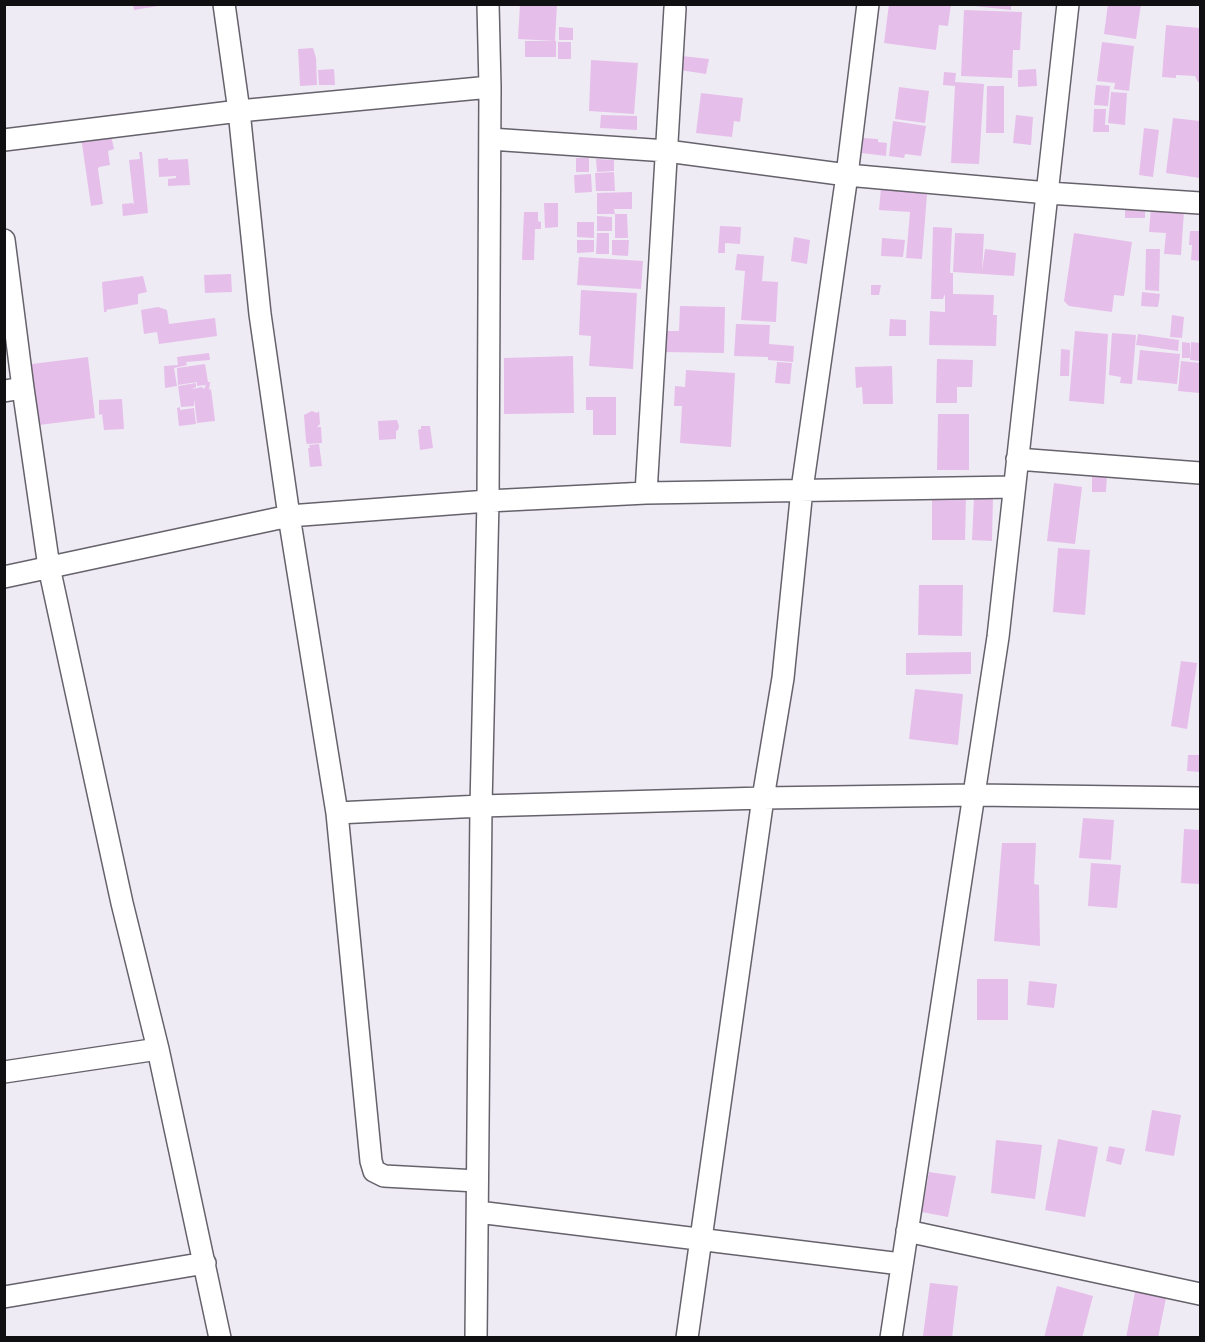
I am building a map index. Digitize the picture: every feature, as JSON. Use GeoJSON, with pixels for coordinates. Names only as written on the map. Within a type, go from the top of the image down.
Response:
{"type":"FeatureCollection","features":[{"type":"Feature","properties":{"kind":"street"},"geometry":{"type":"LineString","coordinates":[[224,4],[239,111],[260,314],[289,516],[337,813],[371,1161],[374,1171],[384,1176],[477,1181]]}},
{"type":"Feature","properties":{"kind":"street"},"geometry":{"type":"LineString","coordinates":[[476,1338],[481,806],[488,501],[490,87],[488,4]]}},
{"type":"Feature","properties":{"kind":"street"},"geometry":{"type":"LineString","coordinates":[[687,1338],[699,1239],[763,798],[783,678],[802,489],[847,175],[867,4]]}},
{"type":"Feature","properties":{"kind":"street"},"geometry":{"type":"LineString","coordinates":[[891,1338],[998,637],[1068,4]]}},
{"type":"Feature","properties":{"kind":"street"},"geometry":{"type":"LineString","coordinates":[[646,493],[675,8]]}},
{"type":"Feature","properties":{"kind":"street"},"geometry":{"type":"LineString","coordinates":[[4,140],[239,111],[490,87]]}},
{"type":"Feature","properties":{"kind":"street"},"geometry":{"type":"LineString","coordinates":[[490,140],[667,151],[847,175],[1048,193],[1200,203]]}},
{"type":"Feature","properties":{"kind":"street"},"geometry":{"type":"LineString","coordinates":[[4,240],[14,389],[49,567],[122,903],[158,1049],[220,1338]]}},
{"type":"Feature","properties":{"kind":"street"},"geometry":{"type":"LineString","coordinates":[[1017,459],[1200,473]]}},
{"type":"Feature","properties":{"kind":"street"},"geometry":{"type":"LineString","coordinates":[[4,577],[289,516],[488,501],[646,493],[1014,487]]}},
{"type":"Feature","properties":{"kind":"street"},"geometry":{"type":"LineString","coordinates":[[337,813],[481,806],[763,798],[975,795],[1200,798]]}},
{"type":"Feature","properties":{"kind":"street"},"geometry":{"type":"LineString","coordinates":[[4,1072],[158,1049]]}},
{"type":"Feature","properties":{"kind":"street"},"geometry":{"type":"LineString","coordinates":[[478,1212],[901,1264]]}},
{"type":"Feature","properties":{"kind":"street"},"geometry":{"type":"LineString","coordinates":[[907,1231],[1200,1294]]}},
{"type":"Feature","properties":{"kind":"street"},"geometry":{"type":"LineString","coordinates":[[4,1297],[205,1263]]}},
{"type":"Feature","properties":{"kind":"building"},"geometry":{"type":"Polygon","coordinates":[[[133,4],[158,4],[158,6],[134,10],[133,4]]]}},
{"type":"Feature","properties":{"kind":"building"},"geometry":{"type":"Polygon","coordinates":[[[520,4],[557,4],[555,41],[518,39],[520,4]]]}},
{"type":"Feature","properties":{"kind":"building"},"geometry":{"type":"Polygon","coordinates":[[[889,4],[951,4],[948,26],[939,25],[936,50],[884,43],[889,4]]]}},
{"type":"Feature","properties":{"kind":"building"},"geometry":{"type":"Polygon","coordinates":[[[974,4],[1011,4],[1011,10],[974,6],[974,4]]]}},
{"type":"Feature","properties":{"kind":"building"},"geometry":{"type":"Polygon","coordinates":[[[1108,4],[1141,4],[1136,39],[1104,34],[1108,4]]]}},
{"type":"Feature","properties":{"kind":"building"},"geometry":{"type":"Polygon","coordinates":[[[964,10],[1022,12],[1020,50],[1013,50],[1012,78],[961,76],[964,10]]]}},
{"type":"Feature","properties":{"kind":"building"},"geometry":{"type":"Polygon","coordinates":[[[1166,25],[1200,28],[1200,82],[1195,76],[1162,77],[1166,25]]]}},
{"type":"Feature","properties":{"kind":"building"},"geometry":{"type":"Polygon","coordinates":[[[559,27],[573,28],[573,40],[559,40],[559,27]]]}},
{"type":"Feature","properties":{"kind":"building"},"geometry":{"type":"Polygon","coordinates":[[[525,41],[556,41],[556,57],[525,57],[525,41]]]}},
{"type":"Feature","properties":{"kind":"building"},"geometry":{"type":"Polygon","coordinates":[[[558,42],[571,42],[571,59],[558,59],[558,42]]]}},
{"type":"Feature","properties":{"kind":"building"},"geometry":{"type":"Polygon","coordinates":[[[1102,42],[1134,46],[1129,91],[1114,89],[1115,83],[1097,81],[1102,42]]]}},
{"type":"Feature","properties":{"kind":"building"},"geometry":{"type":"Polygon","coordinates":[[[313,48],[316,58],[317,85],[300,86],[298,49],[313,48]]]}},
{"type":"Feature","properties":{"kind":"building"},"geometry":{"type":"Polygon","coordinates":[[[682,56],[709,59],[706,74],[680,70],[682,56]]]}},
{"type":"Feature","properties":{"kind":"building"},"geometry":{"type":"Polygon","coordinates":[[[591,60],[638,63],[634,114],[589,111],[591,60]]]}},
{"type":"Feature","properties":{"kind":"building"},"geometry":{"type":"Polygon","coordinates":[[[334,69],[335,85],[319,85],[318,70],[334,69]]]}},
{"type":"Feature","properties":{"kind":"building"},"geometry":{"type":"Polygon","coordinates":[[[1036,69],[1037,86],[1018,87],[1018,70],[1036,69]]]}},
{"type":"Feature","properties":{"kind":"building"},"geometry":{"type":"Polygon","coordinates":[[[944,72],[956,73],[955,82],[984,84],[979,164],[951,163],[955,86],[943,85],[944,72]]]}},
{"type":"Feature","properties":{"kind":"building"},"geometry":{"type":"Polygon","coordinates":[[[1096,85],[1110,86],[1108,106],[1094,105],[1096,85]]]}},
{"type":"Feature","properties":{"kind":"building"},"geometry":{"type":"Polygon","coordinates":[[[987,86],[1004,86],[1004,133],[986,133],[987,86]]]}},
{"type":"Feature","properties":{"kind":"building"},"geometry":{"type":"Polygon","coordinates":[[[899,87],[929,91],[925,123],[895,119],[899,87]]]}},
{"type":"Feature","properties":{"kind":"building"},"geometry":{"type":"Polygon","coordinates":[[[1111,92],[1127,93],[1125,125],[1108,123],[1111,92]]]}},
{"type":"Feature","properties":{"kind":"building"},"geometry":{"type":"Polygon","coordinates":[[[701,93],[743,98],[740,122],[734,121],[732,137],[696,133],[701,93]]]}},
{"type":"Feature","properties":{"kind":"building"},"geometry":{"type":"Polygon","coordinates":[[[1094,109],[1106,109],[1105,125],[1109,125],[1109,132],[1093,132],[1094,109]]]}},
{"type":"Feature","properties":{"kind":"building"},"geometry":{"type":"Polygon","coordinates":[[[601,115],[637,116],[637,130],[600,128],[601,115]]]}},
{"type":"Feature","properties":{"kind":"building"},"geometry":{"type":"Polygon","coordinates":[[[1016,115],[1033,117],[1031,145],[1013,143],[1016,115]]]}},
{"type":"Feature","properties":{"kind":"building"},"geometry":{"type":"Polygon","coordinates":[[[1173,118],[1200,121],[1200,178],[1166,173],[1173,118]]]}},
{"type":"Feature","properties":{"kind":"building"},"geometry":{"type":"Polygon","coordinates":[[[893,121],[926,126],[921,156],[905,154],[904,158],[889,156],[893,121]]]}},
{"type":"Feature","properties":{"kind":"building"},"geometry":{"type":"Polygon","coordinates":[[[1144,128],[1159,130],[1153,177],[1139,175],[1144,128]]]}},
{"type":"Feature","properties":{"kind":"building"},"geometry":{"type":"Polygon","coordinates":[[[111,135],[114,149],[108,151],[110,165],[98,169],[103,204],[91,206],[81,137],[111,135]]]}},
{"type":"Feature","properties":{"kind":"building"},"geometry":{"type":"Polygon","coordinates":[[[863,138],[878,139],[878,142],[887,143],[886,156],[862,153],[863,138]]]}},
{"type":"Feature","properties":{"kind":"building"},"geometry":{"type":"Polygon","coordinates":[[[139,152],[142,152],[148,213],[123,216],[122,204],[133,203],[134,205],[129,160],[140,159],[139,152]]]}},
{"type":"Feature","properties":{"kind":"building"},"geometry":{"type":"Polygon","coordinates":[[[168,158],[168,160],[188,159],[190,185],[168,186],[168,179],[176,178],[176,176],[159,177],[158,159],[168,158]]]}},
{"type":"Feature","properties":{"kind":"building"},"geometry":{"type":"Polygon","coordinates":[[[576,158],[589,158],[589,172],[576,172],[576,158]]]}},
{"type":"Feature","properties":{"kind":"building"},"geometry":{"type":"Polygon","coordinates":[[[596,159],[614,160],[614,171],[597,172],[596,159]]]}},
{"type":"Feature","properties":{"kind":"building"},"geometry":{"type":"Polygon","coordinates":[[[614,172],[615,191],[596,191],[595,173],[614,172]]]}},
{"type":"Feature","properties":{"kind":"building"},"geometry":{"type":"Polygon","coordinates":[[[591,174],[592,192],[575,193],[574,175],[591,174]]]}},
{"type":"Feature","properties":{"kind":"building"},"geometry":{"type":"Polygon","coordinates":[[[882,177],[928,181],[922,259],[906,258],[910,212],[879,210],[882,177]]]}},
{"type":"Feature","properties":{"kind":"building"},"geometry":{"type":"Polygon","coordinates":[[[632,192],[632,209],[614,209],[615,214],[597,214],[597,193],[632,192]]]}},
{"type":"Feature","properties":{"kind":"building"},"geometry":{"type":"Polygon","coordinates":[[[1152,194],[1185,197],[1181,255],[1164,254],[1166,233],[1149,232],[1152,194]]]}},
{"type":"Feature","properties":{"kind":"building"},"geometry":{"type":"Polygon","coordinates":[[[544,203],[558,203],[558,227],[545,228],[544,203]]]}},
{"type":"Feature","properties":{"kind":"building"},"geometry":{"type":"Polygon","coordinates":[[[1125,203],[1145,203],[1145,218],[1125,218],[1125,203]]]}},
{"type":"Feature","properties":{"kind":"building"},"geometry":{"type":"Polygon","coordinates":[[[524,212],[538,212],[538,221],[541,222],[541,229],[535,229],[534,260],[522,260],[524,212]]]}},
{"type":"Feature","properties":{"kind":"building"},"geometry":{"type":"Polygon","coordinates":[[[615,214],[627,214],[628,238],[615,238],[615,214]]]}},
{"type":"Feature","properties":{"kind":"building"},"geometry":{"type":"Polygon","coordinates":[[[597,216],[612,217],[612,231],[597,231],[597,216]]]}},
{"type":"Feature","properties":{"kind":"building"},"geometry":{"type":"Polygon","coordinates":[[[577,222],[594,222],[594,238],[577,237],[577,222]]]}},
{"type":"Feature","properties":{"kind":"building"},"geometry":{"type":"Polygon","coordinates":[[[720,226],[741,227],[740,244],[725,243],[725,253],[718,253],[720,226]]]}},
{"type":"Feature","properties":{"kind":"building"},"geometry":{"type":"Polygon","coordinates":[[[933,227],[952,228],[950,273],[953,273],[953,294],[994,295],[993,315],[997,315],[996,346],[929,345],[930,311],[945,312],[945,294],[943,299],[931,299],[933,227]]]}},
{"type":"Feature","properties":{"kind":"building"},"geometry":{"type":"Polygon","coordinates":[[[1190,231],[1200,231],[1200,261],[1191,260],[1190,231]]]}},
{"type":"Feature","properties":{"kind":"building"},"geometry":{"type":"Polygon","coordinates":[[[597,233],[609,233],[609,254],[596,254],[597,233]]]}},
{"type":"Feature","properties":{"kind":"building"},"geometry":{"type":"Polygon","coordinates":[[[955,233],[984,234],[982,271],[985,249],[1016,253],[1014,276],[953,272],[955,233]]]}},
{"type":"Feature","properties":{"kind":"building"},"geometry":{"type":"Polygon","coordinates":[[[1074,233],[1132,242],[1124,296],[1114,295],[1112,312],[1069,306],[1064,301],[1074,233]]]}},
{"type":"Feature","properties":{"kind":"building"},"geometry":{"type":"Polygon","coordinates":[[[794,237],[810,240],[807,264],[791,261],[794,237]]]}},
{"type":"Feature","properties":{"kind":"building"},"geometry":{"type":"Polygon","coordinates":[[[882,238],[905,240],[903,257],[881,256],[882,238]]]}},
{"type":"Feature","properties":{"kind":"building"},"geometry":{"type":"Polygon","coordinates":[[[577,240],[594,240],[594,252],[577,253],[577,240]]]}},
{"type":"Feature","properties":{"kind":"building"},"geometry":{"type":"Polygon","coordinates":[[[612,240],[629,240],[628,256],[612,255],[612,240]]]}},
{"type":"Feature","properties":{"kind":"building"},"geometry":{"type":"Polygon","coordinates":[[[1146,249],[1160,249],[1159,291],[1145,290],[1146,249]]]}},
{"type":"Feature","properties":{"kind":"building"},"geometry":{"type":"Polygon","coordinates":[[[737,254],[764,256],[762,281],[778,282],[776,322],[741,320],[745,271],[735,270],[737,254]]]}},
{"type":"Feature","properties":{"kind":"building"},"geometry":{"type":"Polygon","coordinates":[[[579,257],[643,261],[641,289],[577,285],[579,257]]]}},
{"type":"Feature","properties":{"kind":"building"},"geometry":{"type":"Polygon","coordinates":[[[231,274],[232,292],[205,293],[204,275],[231,274]]]}},
{"type":"Feature","properties":{"kind":"building"},"geometry":{"type":"Polygon","coordinates":[[[143,276],[147,292],[138,294],[138,304],[104,312],[102,282],[143,276]]]}},
{"type":"Feature","properties":{"kind":"building"},"geometry":{"type":"Polygon","coordinates":[[[871,285],[881,285],[879,295],[871,295],[871,285]]]}},
{"type":"Feature","properties":{"kind":"building"},"geometry":{"type":"Polygon","coordinates":[[[581,290],[637,293],[633,369],[589,366],[591,336],[579,335],[581,290]]]}},
{"type":"Feature","properties":{"kind":"building"},"geometry":{"type":"Polygon","coordinates":[[[1142,292],[1160,294],[1158,307],[1141,306],[1142,292]]]}},
{"type":"Feature","properties":{"kind":"building"},"geometry":{"type":"Polygon","coordinates":[[[680,306],[725,307],[724,353],[663,352],[664,331],[679,331],[680,306]]]}},
{"type":"Feature","properties":{"kind":"building"},"geometry":{"type":"Polygon","coordinates":[[[158,307],[167,310],[169,324],[215,318],[217,336],[159,344],[157,332],[144,334],[141,310],[158,307]]]}},
{"type":"Feature","properties":{"kind":"building"},"geometry":{"type":"Polygon","coordinates":[[[1172,315],[1184,317],[1182,338],[1170,337],[1172,315]]]}},
{"type":"Feature","properties":{"kind":"building"},"geometry":{"type":"Polygon","coordinates":[[[890,319],[906,320],[906,336],[889,336],[890,319]]]}},
{"type":"Feature","properties":{"kind":"building"},"geometry":{"type":"Polygon","coordinates":[[[736,324],[770,325],[769,344],[794,346],[793,362],[768,360],[768,357],[734,356],[736,324]]]}},
{"type":"Feature","properties":{"kind":"building"},"geometry":{"type":"Polygon","coordinates":[[[1075,331],[1108,334],[1104,404],[1069,401],[1075,331]]]}},
{"type":"Feature","properties":{"kind":"building"},"geometry":{"type":"Polygon","coordinates":[[[1112,333],[1136,335],[1132,384],[1120,383],[1121,377],[1109,375],[1112,333]]]}},
{"type":"Feature","properties":{"kind":"building"},"geometry":{"type":"Polygon","coordinates":[[[1138,334],[1179,340],[1178,351],[1136,345],[1138,334]]]}},
{"type":"Feature","properties":{"kind":"building"},"geometry":{"type":"Polygon","coordinates":[[[1182,342],[1190,343],[1190,358],[1182,358],[1182,342]]]}},
{"type":"Feature","properties":{"kind":"building"},"geometry":{"type":"Polygon","coordinates":[[[1191,342],[1200,343],[1200,361],[1190,360],[1191,342]]]}},
{"type":"Feature","properties":{"kind":"building"},"geometry":{"type":"Polygon","coordinates":[[[1061,349],[1070,350],[1069,376],[1060,376],[1061,349]]]}},
{"type":"Feature","properties":{"kind":"building"},"geometry":{"type":"Polygon","coordinates":[[[1140,350],[1180,354],[1177,384],[1137,380],[1140,350]]]}},
{"type":"Feature","properties":{"kind":"building"},"geometry":{"type":"Polygon","coordinates":[[[209,353],[210,360],[186,362],[187,365],[174,368],[177,386],[165,388],[164,366],[178,365],[177,357],[209,353]]]}},
{"type":"Feature","properties":{"kind":"building"},"geometry":{"type":"Polygon","coordinates":[[[573,356],[574,413],[504,414],[504,358],[573,356]]]}},
{"type":"Feature","properties":{"kind":"building"},"geometry":{"type":"Polygon","coordinates":[[[88,357],[95,418],[31,426],[24,365],[88,357]]]}},
{"type":"Feature","properties":{"kind":"building"},"geometry":{"type":"Polygon","coordinates":[[[937,359],[973,360],[972,387],[957,387],[957,403],[936,403],[937,359]]]}},
{"type":"Feature","properties":{"kind":"building"},"geometry":{"type":"Polygon","coordinates":[[[1181,361],[1200,363],[1200,393],[1178,391],[1181,361]]]}},
{"type":"Feature","properties":{"kind":"building"},"geometry":{"type":"Polygon","coordinates":[[[777,362],[792,363],[790,384],[775,383],[777,362]]]}},
{"type":"Feature","properties":{"kind":"building"},"geometry":{"type":"Polygon","coordinates":[[[205,364],[208,382],[210,382],[209,390],[211,389],[215,421],[197,423],[194,398],[194,406],[181,407],[178,386],[196,383],[196,387],[192,389],[202,387],[204,389],[206,385],[197,386],[197,382],[178,385],[177,368],[205,364]]]}},
{"type":"Feature","properties":{"kind":"building"},"geometry":{"type":"Polygon","coordinates":[[[892,366],[893,404],[863,404],[862,387],[856,388],[855,367],[892,366]]]}},
{"type":"Feature","properties":{"kind":"building"},"geometry":{"type":"Polygon","coordinates":[[[686,370],[735,373],[731,447],[680,443],[682,406],[674,406],[675,386],[685,387],[686,370]]]}},
{"type":"Feature","properties":{"kind":"building"},"geometry":{"type":"Polygon","coordinates":[[[586,397],[616,397],[616,435],[593,435],[593,410],[586,410],[586,397]]]}},
{"type":"Feature","properties":{"kind":"building"},"geometry":{"type":"Polygon","coordinates":[[[122,399],[124,429],[104,430],[102,414],[99,415],[99,400],[122,399]]]}},
{"type":"Feature","properties":{"kind":"building"},"geometry":{"type":"Polygon","coordinates":[[[180,407],[180,410],[194,408],[196,424],[179,426],[177,408],[180,407]]]}},
{"type":"Feature","properties":{"kind":"building"},"geometry":{"type":"Polygon","coordinates":[[[312,411],[317,413],[319,411],[320,424],[317,427],[321,427],[322,443],[307,444],[306,441],[304,415],[312,411]]]}},
{"type":"Feature","properties":{"kind":"building"},"geometry":{"type":"Polygon","coordinates":[[[938,414],[969,414],[969,470],[937,470],[938,414]]]}},
{"type":"Feature","properties":{"kind":"building"},"geometry":{"type":"Polygon","coordinates":[[[397,420],[399,426],[396,439],[379,440],[378,421],[397,420]]]}},
{"type":"Feature","properties":{"kind":"building"},"geometry":{"type":"Polygon","coordinates":[[[421,426],[430,426],[433,448],[420,450],[418,430],[421,426]]]}},
{"type":"Feature","properties":{"kind":"building"},"geometry":{"type":"Polygon","coordinates":[[[319,444],[322,466],[310,467],[309,445],[319,444]]]}},
{"type":"Feature","properties":{"kind":"building"},"geometry":{"type":"Polygon","coordinates":[[[1092,474],[1107,474],[1106,492],[1092,492],[1092,474]]]}},
{"type":"Feature","properties":{"kind":"building"},"geometry":{"type":"Polygon","coordinates":[[[1054,483],[1082,487],[1075,544],[1047,541],[1054,483]]]}},
{"type":"Feature","properties":{"kind":"building"},"geometry":{"type":"Polygon","coordinates":[[[932,495],[966,495],[965,540],[932,540],[932,495]]]}},
{"type":"Feature","properties":{"kind":"building"},"geometry":{"type":"Polygon","coordinates":[[[974,496],[993,497],[992,541],[972,540],[974,496]]]}},
{"type":"Feature","properties":{"kind":"building"},"geometry":{"type":"Polygon","coordinates":[[[1058,548],[1090,550],[1085,615],[1053,612],[1058,548]]]}},
{"type":"Feature","properties":{"kind":"building"},"geometry":{"type":"Polygon","coordinates":[[[919,585],[963,585],[962,636],[918,635],[919,585]]]}},
{"type":"Feature","properties":{"kind":"building"},"geometry":{"type":"Polygon","coordinates":[[[971,652],[971,674],[906,675],[906,653],[971,652]]]}},
{"type":"Feature","properties":{"kind":"building"},"geometry":{"type":"Polygon","coordinates":[[[1181,661],[1197,663],[1187,729],[1171,726],[1181,661]]]}},
{"type":"Feature","properties":{"kind":"building"},"geometry":{"type":"Polygon","coordinates":[[[915,689],[963,694],[958,745],[909,739],[915,689]]]}},
{"type":"Feature","properties":{"kind":"building"},"geometry":{"type":"Polygon","coordinates":[[[1188,755],[1200,755],[1200,772],[1187,771],[1188,755]]]}},
{"type":"Feature","properties":{"kind":"building"},"geometry":{"type":"Polygon","coordinates":[[[1083,818],[1114,820],[1111,860],[1079,858],[1083,818]]]}},
{"type":"Feature","properties":{"kind":"building"},"geometry":{"type":"Polygon","coordinates":[[[1184,829],[1200,830],[1200,884],[1181,883],[1184,829]]]}},
{"type":"Feature","properties":{"kind":"building"},"geometry":{"type":"Polygon","coordinates":[[[1002,843],[1036,843],[1034,884],[1039,885],[1040,946],[994,941],[1002,843]]]}},
{"type":"Feature","properties":{"kind":"building"},"geometry":{"type":"Polygon","coordinates":[[[1091,863],[1121,865],[1117,908],[1088,906],[1091,863]]]}},
{"type":"Feature","properties":{"kind":"building"},"geometry":{"type":"Polygon","coordinates":[[[977,979],[1008,979],[1008,1020],[977,1020],[977,979]]]}},
{"type":"Feature","properties":{"kind":"building"},"geometry":{"type":"Polygon","coordinates":[[[1029,981],[1057,984],[1054,1008],[1027,1005],[1029,981]]]}},
{"type":"Feature","properties":{"kind":"building"},"geometry":{"type":"Polygon","coordinates":[[[1152,1110],[1181,1115],[1174,1156],[1145,1151],[1152,1110]]]}},
{"type":"Feature","properties":{"kind":"building"},"geometry":{"type":"Polygon","coordinates":[[[1058,1139],[1098,1147],[1085,1217],[1045,1210],[1058,1139]]]}},
{"type":"Feature","properties":{"kind":"building"},"geometry":{"type":"Polygon","coordinates":[[[996,1140],[1042,1145],[1035,1199],[991,1193],[996,1140]]]}},
{"type":"Feature","properties":{"kind":"building"},"geometry":{"type":"Polygon","coordinates":[[[1109,1146],[1125,1149],[1121,1165],[1106,1161],[1109,1146]]]}},
{"type":"Feature","properties":{"kind":"building"},"geometry":{"type":"Polygon","coordinates":[[[929,1172],[956,1176],[948,1217],[922,1212],[929,1172]]]}},
{"type":"Feature","properties":{"kind":"building"},"geometry":{"type":"Polygon","coordinates":[[[930,1283],[958,1286],[952,1338],[923,1336],[930,1283]]]}},
{"type":"Feature","properties":{"kind":"building"},"geometry":{"type":"Polygon","coordinates":[[[1057,1286],[1093,1296],[1082,1338],[1044,1338],[1057,1286]]]}},
{"type":"Feature","properties":{"kind":"building"},"geometry":{"type":"Polygon","coordinates":[[[1136,1287],[1167,1293],[1158,1338],[1126,1338],[1136,1287]]]}}]}
